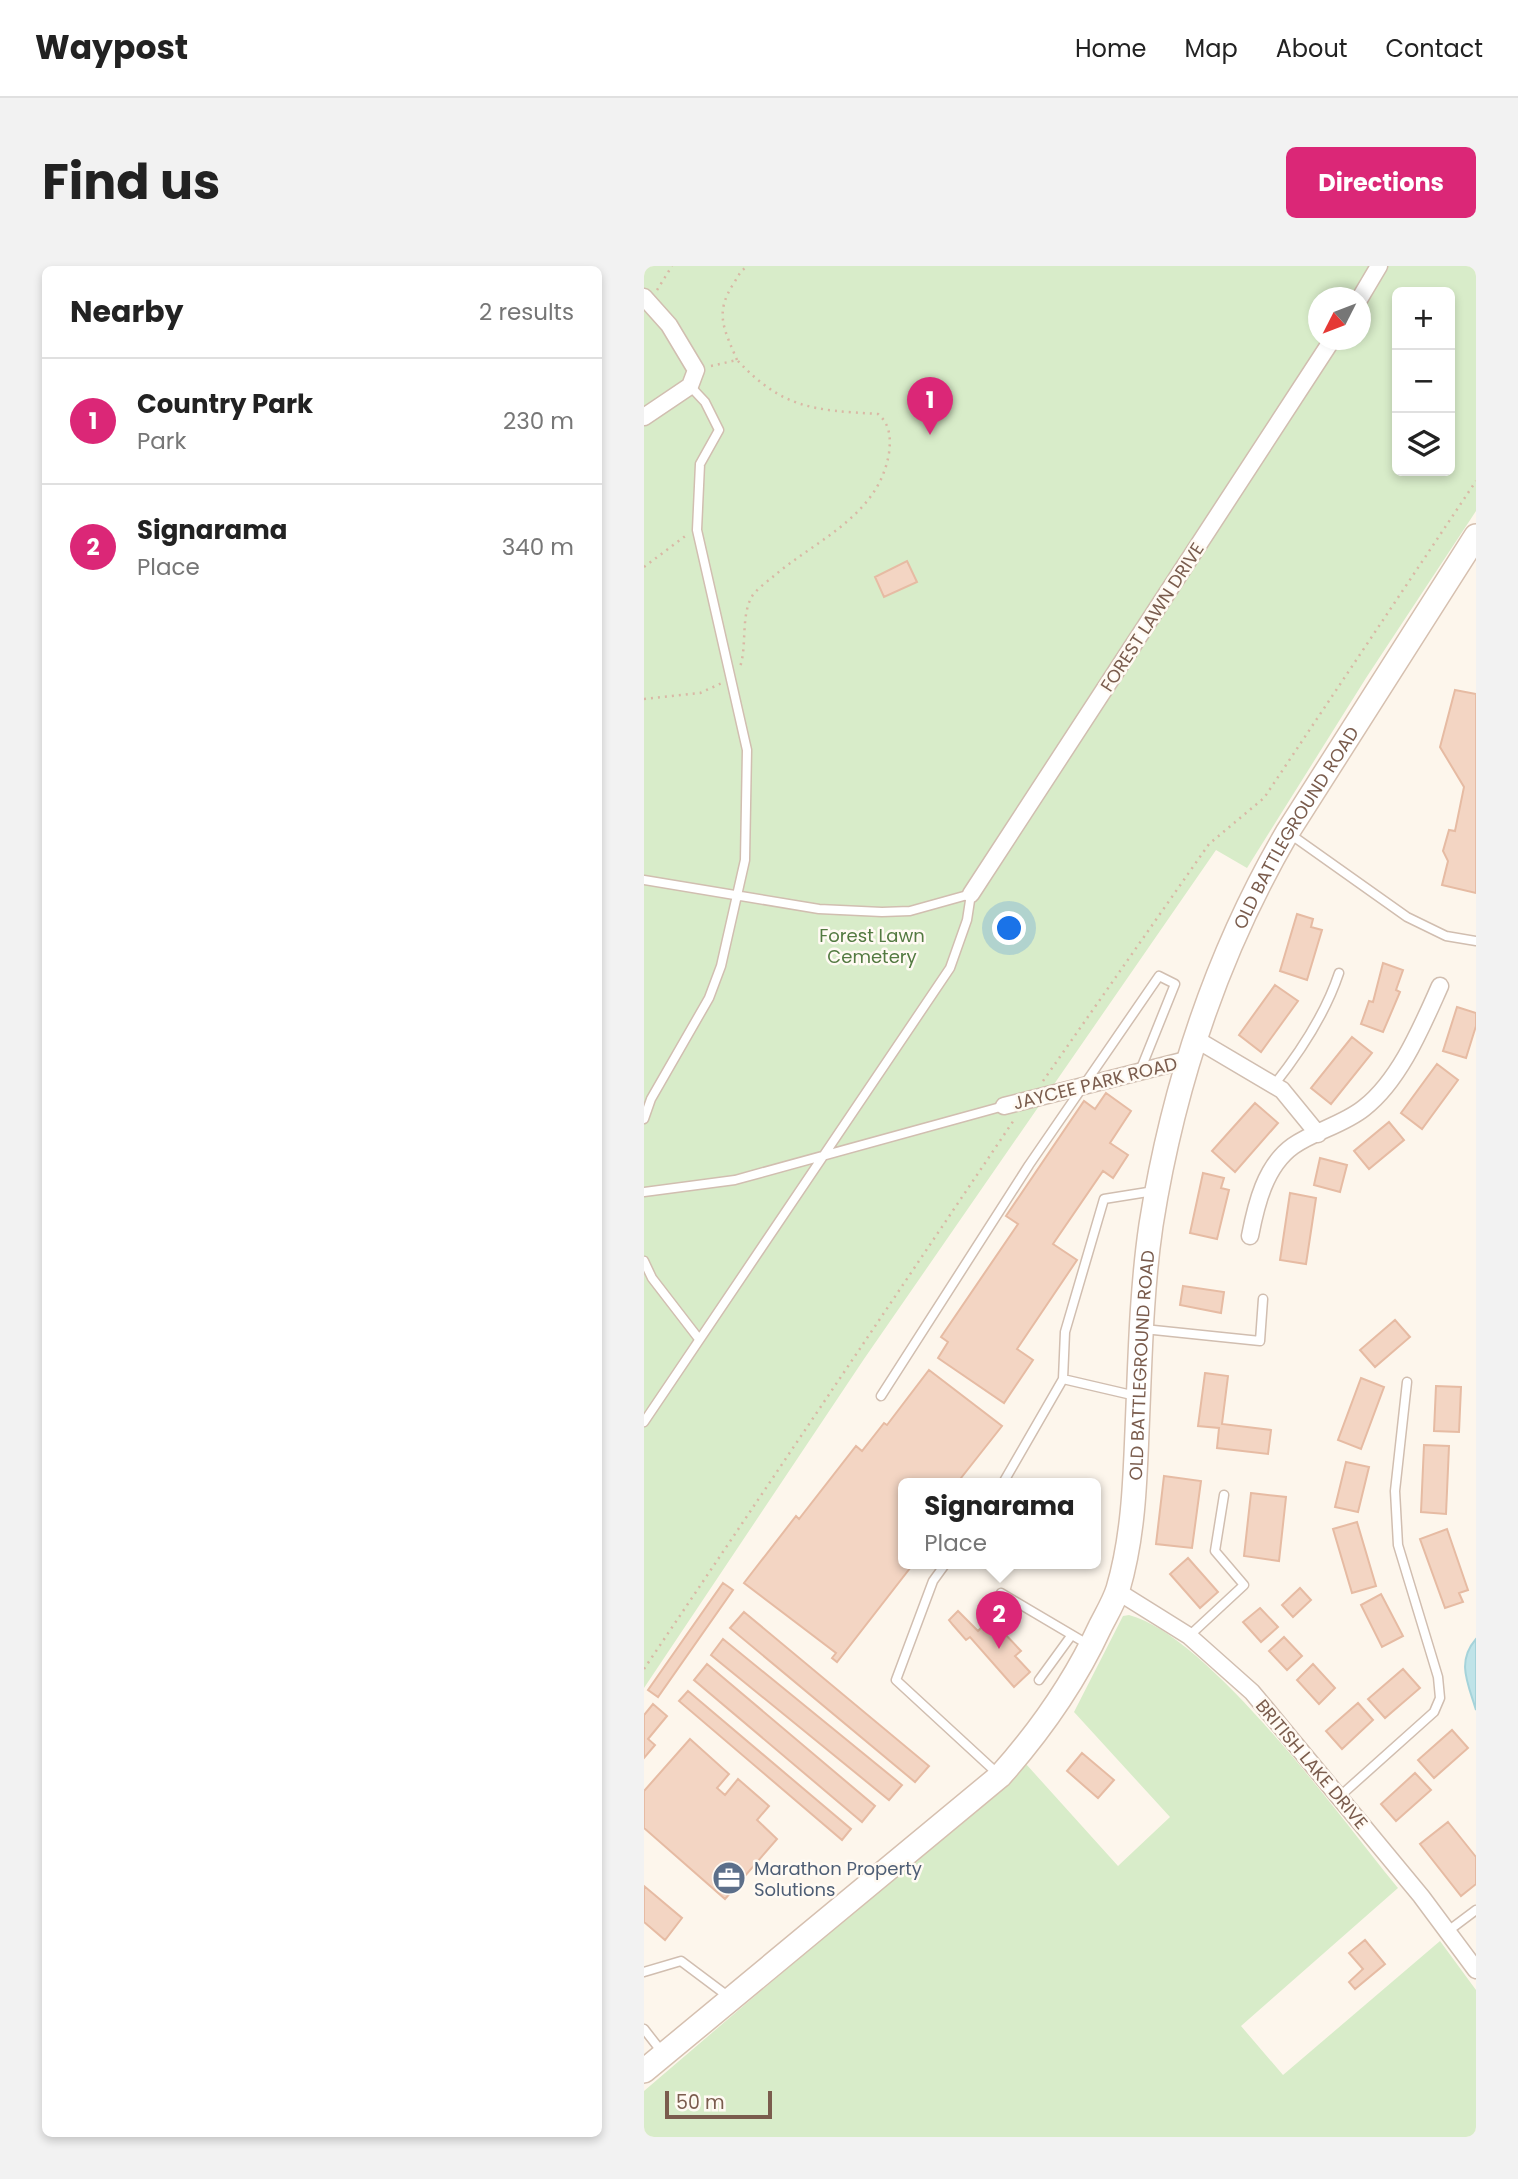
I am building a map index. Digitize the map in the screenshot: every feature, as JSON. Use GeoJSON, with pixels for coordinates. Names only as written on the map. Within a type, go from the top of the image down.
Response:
{"type":"FeatureCollection","features":[{"type":"Feature","properties":{"kind":"street"},"geometry":{"type":"LineString","coordinates":[[1367,287],[1380,266]]}},
{"type":"Feature","properties":{"kind":"street"},"geometry":{"type":"LineString","coordinates":[[644,417],[690,386],[696,370],[685,348],[647,299]]}},
{"type":"Feature","properties":{"kind":"street","name":"FOREST LAWN DRIVE"},"geometry":{"type":"LineString","coordinates":[[971,894],[1325,350]]}},
{"type":"Feature","properties":{"kind":"street","name":"OLD BATTLEGROUND ROAD"},"geometry":{"type":"LineString","coordinates":[[644,2071],[1000,1776],[1040,1732],[1080,1670],[1081,1641],[1117,1591],[1127,1550],[1135,1480],[1142,1329],[1157,1191],[1168,1127],[1186,1060],[1212,985],[1259,881],[1287,833],[1476,536]]}},
{"type":"Feature","properties":{"kind":"street"},"geometry":{"type":"LineString","coordinates":[[1250,1236],[1255,1208],[1266,1178],[1292,1147],[1364,1108],[1406,1058],[1440,986]]}},
{"type":"Feature","properties":{"kind":"street"},"geometry":{"type":"LineString","coordinates":[[1195,1038],[1282,1090],[1318,1134]]}},
{"type":"Feature","properties":{"kind":"street","name":"JAYCEE PARK ROAD"},"geometry":{"type":"LineString","coordinates":[[1004,1106],[1186,1060]]}},
{"type":"Feature","properties":{"kind":"street","name":"BRITISH LAKE DRIVE"},"geometry":{"type":"LineString","coordinates":[[1117,1591],[1189,1636],[1252,1692],[1448,1931],[1476,1970]]}},
{"type":"Feature","properties":{"kind":"lane"},"geometry":{"type":"LineString","coordinates":[[644,1119],[651,1099],[709,998],[721,966],[745,860],[747,750],[697,530],[700,464],[719,430],[705,402],[690,386]]}},
{"type":"Feature","properties":{"kind":"lane"},"geometry":{"type":"LineString","coordinates":[[1287,833],[1407,917],[1446,936],[1476,941]]}},
{"type":"Feature","properties":{"kind":"lane"},"geometry":{"type":"LineString","coordinates":[[644,880],[737,898],[819,909],[882,912],[911,911],[971,894],[967,920],[950,968],[644,1422]]}},
{"type":"Feature","properties":{"kind":"lane"},"geometry":{"type":"LineString","coordinates":[[1274,1085],[1299,1054],[1331,996],[1339,973]]}},
{"type":"Feature","properties":{"kind":"lane"},"geometry":{"type":"LineString","coordinates":[[880,1396],[1083,1085],[1159,976],[1175,984],[1140,1071]]}},
{"type":"Feature","properties":{"kind":"lane"},"geometry":{"type":"LineString","coordinates":[[644,1192],[735,1180],[1004,1106]]}},
{"type":"Feature","properties":{"kind":"lane"},"geometry":{"type":"LineString","coordinates":[[1006,1478],[1063,1379],[1065,1332],[1104,1199],[1157,1191]]}},
{"type":"Feature","properties":{"kind":"lane"},"geometry":{"type":"LineString","coordinates":[[644,1261],[652,1278],[699,1339]]}},
{"type":"Feature","properties":{"kind":"lane"},"geometry":{"type":"LineString","coordinates":[[1142,1329],[1260,1341],[1264,1299]]}},
{"type":"Feature","properties":{"kind":"lane"},"geometry":{"type":"LineString","coordinates":[[1063,1379],[1139,1397]]}},
{"type":"Feature","properties":{"kind":"lane"},"geometry":{"type":"LineString","coordinates":[[1339,1797],[1434,1712],[1440,1698],[1438,1678],[1398,1545],[1395,1491],[1407,1382]]}},
{"type":"Feature","properties":{"kind":"lane"},"geometry":{"type":"LineString","coordinates":[[1189,1636],[1244,1585],[1215,1551],[1224,1495]]}},
{"type":"Feature","properties":{"kind":"lane"},"geometry":{"type":"LineString","coordinates":[[942,1569],[933,1581],[896,1680],[1000,1776]]}},
{"type":"Feature","properties":{"kind":"lane"},"geometry":{"type":"LineString","coordinates":[[1001,1593],[1081,1641],[1039,1680]]}},
{"type":"Feature","properties":{"kind":"lane"},"geometry":{"type":"LineString","coordinates":[[1448,1931],[1476,1910]]}},
{"type":"Feature","properties":{"kind":"lane"},"geometry":{"type":"LineString","coordinates":[[644,1972],[681,1961],[731,1998]]}},
{"type":"Feature","properties":{"kind":"lane"},"geometry":{"type":"LineString","coordinates":[[644,2029],[664,2054]]}},
{"type":"Feature","properties":{"kind":"path"},"geometry":{"type":"LineString","coordinates":[[647,299],[672,266]]}},
{"type":"Feature","properties":{"kind":"path"},"geometry":{"type":"LineString","coordinates":[[644,699],[700,693],[724,683],[732,676],[741,667],[752,597],[791,562],[828,538],[868,503],[888,457],[891,436],[884,419],[878,414],[813,410],[799,406],[749,373],[737,360],[723,328],[721,313],[729,290],[748,266]]}},
{"type":"Feature","properties":{"kind":"path"},"geometry":{"type":"LineString","coordinates":[[696,370],[737,360]]}},
{"type":"Feature","properties":{"kind":"path"},"geometry":{"type":"LineString","coordinates":[[644,1670],[942,1223],[1209,844],[1264,798],[1476,481]]}},
{"type":"Feature","properties":{"kind":"path"},"geometry":{"type":"LineString","coordinates":[[644,567],[697,530]]}},
{"type":"Feature","properties":{"kind":"green space","name":"Forest Lawn Cemetery"},"geometry":{"type":"Polygon","coordinates":[[[644,266],[1476,266],[1476,511],[1366,678],[1247,868],[1216,850],[864,1359],[644,1688],[644,266]]]}},
{"type":"Feature","properties":{"kind":"green space"},"geometry":{"type":"Polygon","coordinates":[[[1129,1615],[1162,1630],[1197,1657],[1235,1693],[1310,1777],[1398,1888],[1241,2026],[1283,2075],[1440,1941],[1476,1990],[1476,2137],[644,2137],[644,2091],[1026,1764],[1118,1866],[1170,1817],[1074,1712],[1123,1616],[1129,1615]]]}},
{"type":"Feature","properties":{"kind":"water"},"geometry":{"type":"Polygon","coordinates":[[[1476,1639],[1476,1710],[1467,1682],[1465,1664],[1466,1656],[1476,1639]]]}},
{"type":"Feature","properties":{"kind":"building"},"geometry":{"type":"Polygon","coordinates":[[[907,561],[917,582],[884,597],[875,577],[907,561]]]}},
{"type":"Feature","properties":{"kind":"building"},"geometry":{"type":"Polygon","coordinates":[[[1455,690],[1476,694],[1476,893],[1442,885],[1448,861],[1443,851],[1449,830],[1455,831],[1464,787],[1440,747],[1455,690]]]}},
{"type":"Feature","properties":{"kind":"building"},"geometry":{"type":"Polygon","coordinates":[[[1297,914],[1313,919],[1311,927],[1322,930],[1307,980],[1280,971],[1297,914]]]}},
{"type":"Feature","properties":{"kind":"building"},"geometry":{"type":"Polygon","coordinates":[[[1383,963],[1403,970],[1396,990],[1400,992],[1383,1032],[1361,1024],[1369,1001],[1373,1002],[1383,963]]]}},
{"type":"Feature","properties":{"kind":"building"},"geometry":{"type":"Polygon","coordinates":[[[1275,985],[1298,1001],[1261,1052],[1239,1035],[1275,985]]]}},
{"type":"Feature","properties":{"kind":"building"},"geometry":{"type":"Polygon","coordinates":[[[1457,1007],[1476,1013],[1476,1026],[1466,1058],[1443,1051],[1457,1007]]]}},
{"type":"Feature","properties":{"kind":"building"},"geometry":{"type":"Polygon","coordinates":[[[1352,1037],[1372,1053],[1331,1104],[1311,1088],[1352,1037]]]}},
{"type":"Feature","properties":{"kind":"building"},"geometry":{"type":"Polygon","coordinates":[[[1437,1064],[1458,1080],[1422,1129],[1401,1113],[1437,1064]]]}},
{"type":"Feature","properties":{"kind":"building"},"geometry":{"type":"Polygon","coordinates":[[[1106,1093],[1131,1111],[1110,1143],[1128,1155],[1113,1178],[1103,1171],[1053,1244],[1077,1260],[1017,1349],[1033,1360],[1004,1403],[938,1358],[948,1342],[941,1337],[1018,1224],[1006,1216],[1084,1101],[1095,1109],[1106,1093]]]}},
{"type":"Feature","properties":{"kind":"building"},"geometry":{"type":"Polygon","coordinates":[[[1255,1103],[1278,1123],[1235,1172],[1212,1151],[1255,1103]]]}},
{"type":"Feature","properties":{"kind":"building"},"geometry":{"type":"Polygon","coordinates":[[[1389,1122],[1404,1140],[1369,1169],[1354,1151],[1389,1122]]]}},
{"type":"Feature","properties":{"kind":"building"},"geometry":{"type":"Polygon","coordinates":[[[1320,1158],[1347,1165],[1340,1192],[1314,1185],[1320,1158]]]}},
{"type":"Feature","properties":{"kind":"building"},"geometry":{"type":"Polygon","coordinates":[[[1203,1173],[1224,1178],[1221,1188],[1229,1190],[1217,1239],[1190,1233],[1203,1173]]]}},
{"type":"Feature","properties":{"kind":"building"},"geometry":{"type":"Polygon","coordinates":[[[1290,1193],[1316,1198],[1306,1264],[1280,1260],[1290,1193]]]}},
{"type":"Feature","properties":{"kind":"building"},"geometry":{"type":"Polygon","coordinates":[[[1183,1286],[1224,1292],[1221,1313],[1180,1305],[1183,1286]]]}},
{"type":"Feature","properties":{"kind":"building"},"geometry":{"type":"Polygon","coordinates":[[[1395,1320],[1410,1337],[1375,1367],[1360,1350],[1395,1320]]]}},
{"type":"Feature","properties":{"kind":"building"},"geometry":{"type":"Polygon","coordinates":[[[929,1370],[1002,1426],[961,1478],[898,1478],[898,1569],[909,1569],[837,1662],[832,1658],[836,1653],[744,1583],[796,1516],[799,1519],[856,1446],[862,1451],[884,1423],[887,1425],[929,1370]]]}},
{"type":"Feature","properties":{"kind":"building"},"geometry":{"type":"Polygon","coordinates":[[[1205,1373],[1228,1376],[1222,1424],[1271,1430],[1268,1454],[1217,1448],[1219,1428],[1198,1426],[1205,1373]]]}},
{"type":"Feature","properties":{"kind":"building"},"geometry":{"type":"Polygon","coordinates":[[[1361,1378],[1384,1387],[1361,1449],[1338,1440],[1361,1378]]]}},
{"type":"Feature","properties":{"kind":"building"},"geometry":{"type":"Polygon","coordinates":[[[1436,1386],[1461,1387],[1459,1432],[1434,1431],[1436,1386]]]}},
{"type":"Feature","properties":{"kind":"building"},"geometry":{"type":"Polygon","coordinates":[[[1424,1445],[1449,1446],[1446,1514],[1421,1512],[1424,1445]]]}},
{"type":"Feature","properties":{"kind":"building"},"geometry":{"type":"Polygon","coordinates":[[[1346,1462],[1369,1467],[1358,1512],[1335,1507],[1346,1462]]]}},
{"type":"Feature","properties":{"kind":"building"},"geometry":{"type":"Polygon","coordinates":[[[1164,1476],[1201,1481],[1192,1548],[1156,1544],[1164,1476]]]}},
{"type":"Feature","properties":{"kind":"building"},"geometry":{"type":"Polygon","coordinates":[[[1251,1493],[1286,1497],[1279,1561],[1244,1556],[1251,1493]]]}},
{"type":"Feature","properties":{"kind":"building"},"geometry":{"type":"Polygon","coordinates":[[[1357,1522],[1376,1586],[1352,1593],[1333,1529],[1357,1522]]]}},
{"type":"Feature","properties":{"kind":"building"},"geometry":{"type":"Polygon","coordinates":[[[1447,1529],[1468,1590],[1459,1593],[1463,1602],[1445,1608],[1420,1539],[1447,1529]]]}},
{"type":"Feature","properties":{"kind":"building"},"geometry":{"type":"Polygon","coordinates":[[[1188,1558],[1218,1592],[1200,1608],[1170,1574],[1188,1558]]]}},
{"type":"Feature","properties":{"kind":"building"},"geometry":{"type":"Polygon","coordinates":[[[723,1583],[733,1590],[658,1697],[648,1690],[723,1583]]]}},
{"type":"Feature","properties":{"kind":"building"},"geometry":{"type":"Polygon","coordinates":[[[1300,1588],[1311,1600],[1293,1617],[1282,1605],[1300,1588]]]}},
{"type":"Feature","properties":{"kind":"building"},"geometry":{"type":"Polygon","coordinates":[[[1381,1594],[1403,1636],[1382,1647],[1361,1605],[1381,1594]]]}},
{"type":"Feature","properties":{"kind":"building"},"geometry":{"type":"Polygon","coordinates":[[[1260,1608],[1278,1627],[1261,1642],[1243,1622],[1260,1608]]]}},
{"type":"Feature","properties":{"kind":"building"},"geometry":{"type":"Polygon","coordinates":[[[958,1611],[978,1631],[984,1625],[1000,1640],[1006,1635],[1021,1651],[1015,1656],[1030,1672],[1014,1687],[970,1637],[966,1640],[949,1620],[958,1611]]]}},
{"type":"Feature","properties":{"kind":"building"},"geometry":{"type":"Polygon","coordinates":[[[744,1612],[929,1766],[915,1782],[730,1628],[744,1612]]]}},
{"type":"Feature","properties":{"kind":"building"},"geometry":{"type":"Polygon","coordinates":[[[1284,1637],[1302,1656],[1287,1670],[1269,1651],[1284,1637]]]}},
{"type":"Feature","properties":{"kind":"building"},"geometry":{"type":"Polygon","coordinates":[[[723,1639],[902,1785],[889,1800],[711,1655],[723,1639]]]}},
{"type":"Feature","properties":{"kind":"building"},"geometry":{"type":"Polygon","coordinates":[[[707,1664],[875,1806],[862,1822],[694,1680],[707,1664]]]}},
{"type":"Feature","properties":{"kind":"building"},"geometry":{"type":"Polygon","coordinates":[[[1313,1664],[1335,1688],[1319,1704],[1297,1680],[1313,1664]]]}},
{"type":"Feature","properties":{"kind":"building"},"geometry":{"type":"Polygon","coordinates":[[[1403,1669],[1420,1688],[1385,1718],[1368,1699],[1403,1669]]]}},
{"type":"Feature","properties":{"kind":"building"},"geometry":{"type":"Polygon","coordinates":[[[688,1691],[851,1829],[842,1840],[679,1701],[688,1691]]]}},
{"type":"Feature","properties":{"kind":"building"},"geometry":{"type":"Polygon","coordinates":[[[1358,1703],[1373,1720],[1342,1749],[1326,1731],[1358,1703]]]}},
{"type":"Feature","properties":{"kind":"building"},"geometry":{"type":"Polygon","coordinates":[[[653,1704],[667,1716],[648,1739],[655,1745],[644,1758],[644,1715],[653,1704]]]}},
{"type":"Feature","properties":{"kind":"building"},"geometry":{"type":"Polygon","coordinates":[[[1452,1730],[1468,1748],[1434,1778],[1418,1760],[1452,1730]]]}},
{"type":"Feature","properties":{"kind":"building"},"geometry":{"type":"Polygon","coordinates":[[[690,1739],[729,1774],[717,1788],[725,1795],[738,1779],[769,1806],[757,1820],[777,1839],[725,1899],[644,1828],[644,1791],[690,1739]]]}},
{"type":"Feature","properties":{"kind":"building"},"geometry":{"type":"Polygon","coordinates":[[[1082,1753],[1114,1780],[1098,1798],[1067,1771],[1082,1753]]]}},
{"type":"Feature","properties":{"kind":"building"},"geometry":{"type":"Polygon","coordinates":[[[1415,1773],[1431,1790],[1396,1821],[1381,1804],[1415,1773]]]}},
{"type":"Feature","properties":{"kind":"building"},"geometry":{"type":"Polygon","coordinates":[[[1448,1822],[1476,1857],[1476,1884],[1461,1896],[1420,1844],[1448,1822]]]}},
{"type":"Feature","properties":{"kind":"building"},"geometry":{"type":"Polygon","coordinates":[[[644,1886],[682,1918],[665,1940],[644,1922],[644,1886]]]}},
{"type":"Feature","properties":{"kind":"building"},"geometry":{"type":"Polygon","coordinates":[[[1365,1940],[1385,1964],[1355,1989],[1349,1982],[1363,1969],[1349,1953],[1365,1940]]]}},
{"type":"Feature","properties":{"kind":"place","name":"Country Park"},"geometry":{"type":"Point","coordinates":[930,435]}},
{"type":"Feature","properties":{"kind":"place","name":"Signarama"},"geometry":{"type":"Point","coordinates":[999,1649]}},
{"type":"Feature","properties":{"kind":"place","name":"Marathon Property Solutions"},"geometry":{"type":"Point","coordinates":[729,1878]}}]}
